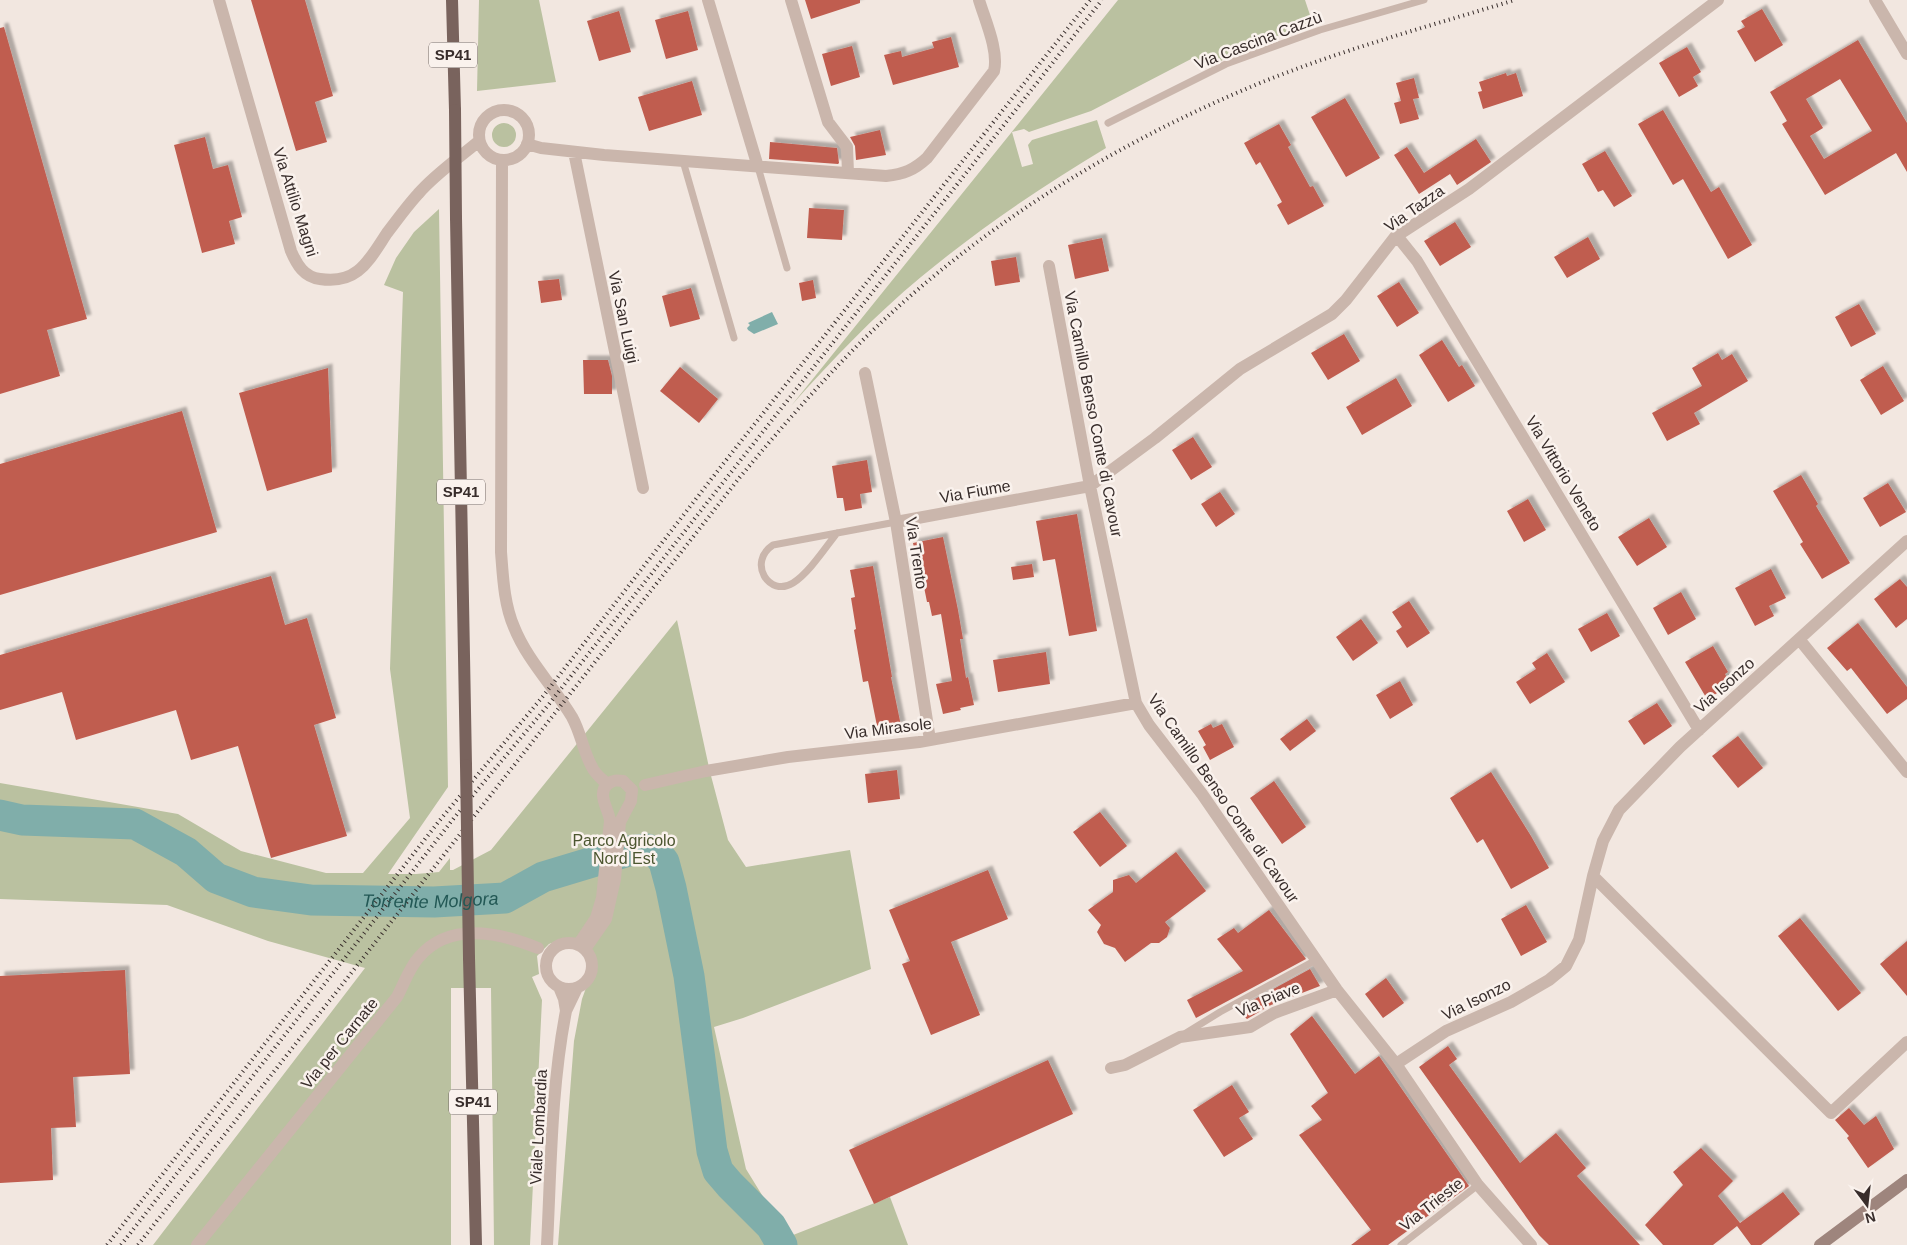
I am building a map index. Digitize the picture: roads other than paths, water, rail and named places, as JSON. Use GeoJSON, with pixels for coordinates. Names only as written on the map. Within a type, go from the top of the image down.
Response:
{"type":"FeatureCollection","features":[{"type":"Feature","properties":{"kind":"main road","name":"SP41"},"geometry":{"type":"LineString","coordinates":[[452,0],[476,1245]]}},
{"type":"Feature","properties":{"kind":"main road"},"geometry":{"type":"LineString","coordinates":[[1820,1245],[1907,1180]]}},
{"type":"Feature","properties":{"kind":"street","name":"Via Attilio Magni"},"geometry":{"type":"LineString","coordinates":[[218,0],[291,251],[300,269],[314,278],[342,279],[354,275],[371,259],[387,234],[419,192],[479,142]]}},
{"type":"Feature","properties":{"kind":"street"},"geometry":{"type":"LineString","coordinates":[[708,0],[758,167]]}},
{"type":"Feature","properties":{"kind":"street"},"geometry":{"type":"LineString","coordinates":[[791,0],[828,122],[847,147],[848,173]]}},
{"type":"Feature","properties":{"kind":"street"},"geometry":{"type":"LineString","coordinates":[[527,144],[540,148],[574,152],[758,167],[886,176],[901,174],[915,168],[927,158],[994,71],[996,64],[994,49],[979,0]]}},
{"type":"Feature","properties":{"kind":"street","name":"Via Tazza"},"geometry":{"type":"LineString","coordinates":[[1090,486],[1155,438],[1240,370],[1332,314],[1346,300],[1395,237],[1469,189],[1718,0]]}},
{"type":"Feature","properties":{"kind":"street"},"geometry":{"type":"LineString","coordinates":[[1875,0],[1907,54]]}},
{"type":"Feature","properties":{"kind":"street"},"geometry":{"type":"LineString","coordinates":[[501,109],[510,110],[524,120],[528,128],[527,144],[517,156],[502,160],[482,149],[478,133],[480,124],[492,112],[501,109]]}},
{"type":"Feature","properties":{"kind":"street","name":"Via San Luigi"},"geometry":{"type":"LineString","coordinates":[[574,152],[643,488]]}},
{"type":"Feature","properties":{"kind":"street"},"geometry":{"type":"LineString","coordinates":[[502,160],[500,552],[506,598],[514,629],[572,718],[593,769],[608,784],[604,787],[602,796],[615,822]]}},
{"type":"Feature","properties":{"kind":"street","name":"Via Vittorio Veneto"},"geometry":{"type":"LineString","coordinates":[[1395,237],[1401,241],[1417,261],[1699,730]]}},
{"type":"Feature","properties":{"kind":"street","name":"Via Camillo Benso Conte di Cavour"},"geometry":{"type":"LineString","coordinates":[[1049,266],[1090,486],[1136,703],[1149,725],[1202,794],[1336,990],[1396,1064],[1478,1185],[1531,1245]]}},
{"type":"Feature","properties":{"kind":"street","name":"Via Trento"},"geometry":{"type":"LineString","coordinates":[[865,373],[896,522],[930,740]]}},
{"type":"Feature","properties":{"kind":"street","name":"Via Fiume"},"geometry":{"type":"LineString","coordinates":[[896,522],[1090,486]]}},
{"type":"Feature","properties":{"kind":"street","name":"Via Isonzo"},"geometry":{"type":"LineString","coordinates":[[1396,1064],[1446,1031],[1511,1002],[1549,980],[1566,966],[1579,940],[1592,876],[1603,841],[1619,810],[1699,730],[1907,542]]}},
{"type":"Feature","properties":{"kind":"street"},"geometry":{"type":"LineString","coordinates":[[1799,639],[1907,772]]}},
{"type":"Feature","properties":{"kind":"street","name":"Via Mirasole"},"geometry":{"type":"LineString","coordinates":[[632,794],[646,785],[706,771],[788,757],[930,740],[1136,703]]}},
{"type":"Feature","properties":{"kind":"street","name":"Via Mirasole"},"geometry":{"type":"LineString","coordinates":[[608,784],[615,780],[646,785]]}},
{"type":"Feature","properties":{"kind":"street"},"geometry":{"type":"LineString","coordinates":[[582,947],[606,919],[615,822],[631,801],[632,794],[630,786],[623,781]]}},
{"type":"Feature","properties":{"kind":"street"},"geometry":{"type":"LineString","coordinates":[[1592,876],[1831,1112],[1907,1042]]}},
{"type":"Feature","properties":{"kind":"street","name":"Via per Carnate"},"geometry":{"type":"LineString","coordinates":[[197,1245],[397,997],[411,968],[426,950],[457,935],[479,933],[512,938],[538,948],[555,948]]}},
{"type":"Feature","properties":{"kind":"street"},"geometry":{"type":"LineString","coordinates":[[538,948],[547,961],[548,976],[559,987],[565,989],[584,985],[592,972],[592,960],[582,947],[570,943],[555,948],[547,961]]}},
{"type":"Feature","properties":{"kind":"street","name":"Viale Lombardia"},"geometry":{"type":"LineString","coordinates":[[559,987],[566,1011]]}},
{"type":"Feature","properties":{"kind":"street","name":"Viale Lombardia"},"geometry":{"type":"LineString","coordinates":[[547,1245],[559,1045],[566,1011],[577,988]]}},
{"type":"Feature","properties":{"kind":"street","name":"Via Piave"},"geometry":{"type":"LineString","coordinates":[[1111,1068],[1124,1065],[1180,1037],[1231,1031],[1250,1026],[1274,1013],[1336,990]]}},
{"type":"Feature","properties":{"kind":"lane","name":"Via Cascina Cazzù"},"geometry":{"type":"LineString","coordinates":[[1108,123],[1226,64],[1320,30],[1424,0]]}},
{"type":"Feature","properties":{"kind":"lane"},"geometry":{"type":"LineString","coordinates":[[684,161],[734,338]]}},
{"type":"Feature","properties":{"kind":"lane"},"geometry":{"type":"LineString","coordinates":[[758,167],[787,268]]}},
{"type":"Feature","properties":{"kind":"lane","name":"Via Fiume"},"geometry":{"type":"LineString","coordinates":[[837,533],[801,577],[792,584],[783,587],[768,581],[761,559],[766,550],[773,545],[837,533],[896,522]]}},
{"type":"Feature","properties":{"kind":"lane","name":"Via Piave"},"geometry":{"type":"LineString","coordinates":[[1180,1037],[1220,1012],[1316,960]]}},
{"type":"Feature","properties":{"kind":"lane","name":"Via Trieste"},"geometry":{"type":"LineString","coordinates":[[1401,1245],[1478,1185]]}},
{"type":"Feature","properties":{"kind":"water"},"geometry":{"type":"Polygon","coordinates":[[[772,312],[778,324],[754,334],[748,330],[747,328],[750,325],[748,323],[772,312]]]}},
{"type":"Feature","properties":{"kind":"waterway","name":"Torrente Molgora"},"geometry":{"type":"LineString","coordinates":[[0,815],[22,820],[135,824],[186,852],[216,878],[253,892],[311,900],[434,902],[505,898],[543,877],[629,851],[647,849],[657,853],[664,862],[671,888],[689,976],[712,1151],[718,1171],[771,1226],[782,1245]]}},
{"type":"Feature","properties":{"kind":"railway"},"geometry":{"type":"LineString","coordinates":[[107,1245],[440,820],[544,695],[723,464],[1090,0]]}},
{"type":"Feature","properties":{"kind":"railway"},"geometry":{"type":"LineString","coordinates":[[121,1245],[454,818],[549,704],[1102,0]]}},
{"type":"Feature","properties":{"kind":"railway"},"geometry":{"type":"LineString","coordinates":[[138,1245],[740,477],[834,369],[909,297],[952,261],[1043,196],[1140,139],[1190,114],[1274,77],[1308,65],[1376,42],[1515,0]]}},
{"type":"Feature","properties":{"kind":"park label","name":"Parco Agricolo Nord Est"},"geometry":{"type":"Point","coordinates":[624,849]}}]}
